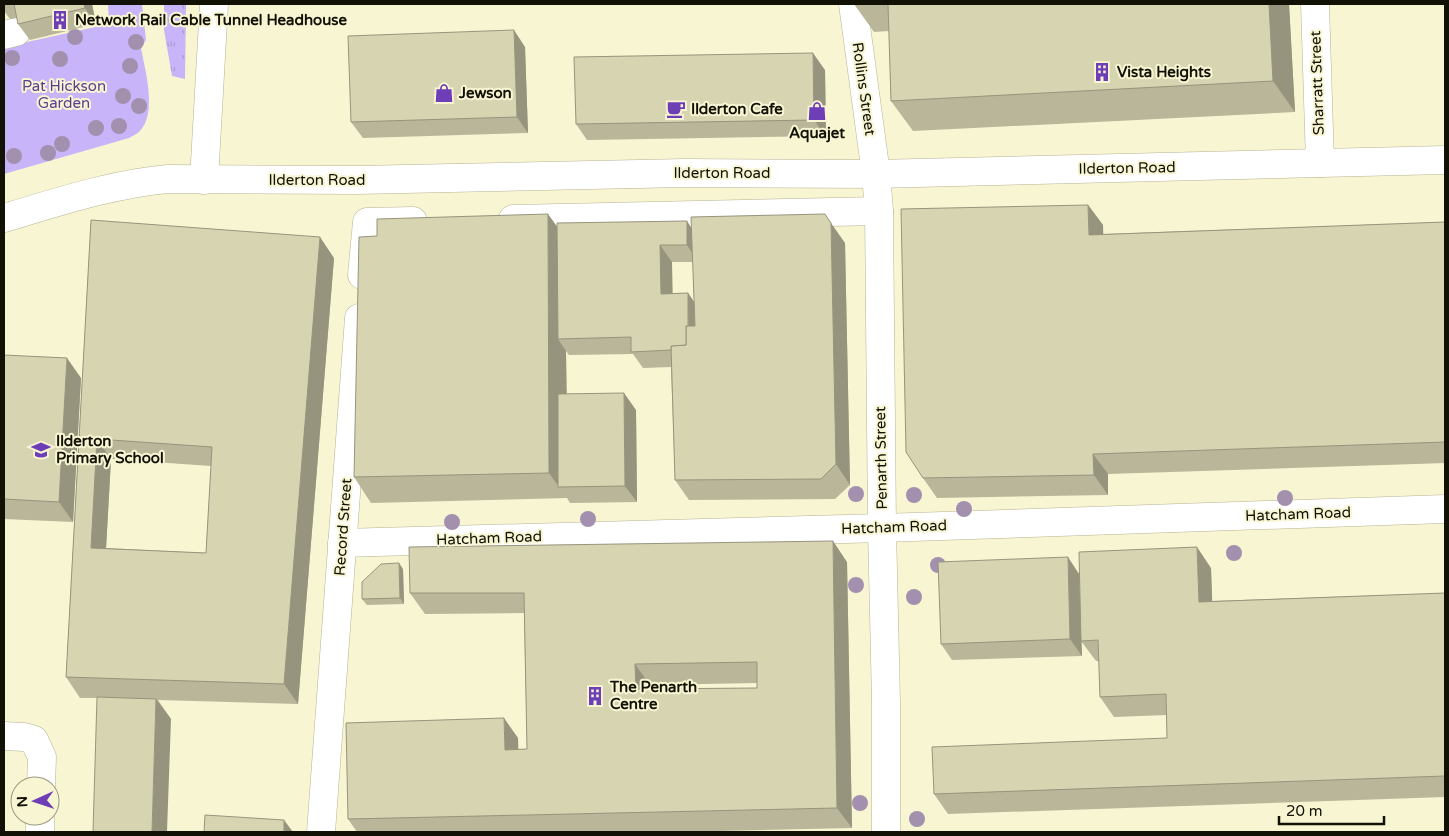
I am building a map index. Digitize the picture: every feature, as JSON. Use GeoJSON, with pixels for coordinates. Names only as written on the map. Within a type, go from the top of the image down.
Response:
{"type":"FeatureCollection","features":[{"type":"Feature","properties":{"kind":"street"},"geometry":{"type":"LineString","coordinates":[[204,180],[214,4]]}},
{"type":"Feature","properties":{"kind":"street","name":"Rollins Street"},"geometry":{"type":"LineString","coordinates":[[853,4],[876,174]]}},
{"type":"Feature","properties":{"kind":"street","name":"Sharratt Street"},"geometry":{"type":"LineString","coordinates":[[1315,4],[1320,163]]}},
{"type":"Feature","properties":{"kind":"street","name":"Ilderton Road"},"geometry":{"type":"LineString","coordinates":[[4,218],[122,185],[168,179],[358,180],[685,173],[876,174],[1445,160]]}},
{"type":"Feature","properties":{"kind":"street","name":"Penarth Street"},"geometry":{"type":"LineString","coordinates":[[876,174],[879,211],[886,832]]}},
{"type":"Feature","properties":{"kind":"street"},"geometry":{"type":"LineString","coordinates":[[485,220],[879,211]]}},
{"type":"Feature","properties":{"kind":"street","name":"Record Street"},"geometry":{"type":"LineString","coordinates":[[321,832],[366,222],[436,220]]}},
{"type":"Feature","properties":{"kind":"street","name":"Hatcham Road"},"geometry":{"type":"LineString","coordinates":[[342,543],[882,528],[1445,509]]}},
{"type":"Feature","properties":{"kind":"street"},"geometry":{"type":"LineString","coordinates":[[4,736],[24,737],[34,740],[42,757],[41,776]]}},
{"type":"Feature","properties":{"kind":"green space","name":"Pat Hickson Garden"},"geometry":{"type":"Polygon","coordinates":[[[108,4],[142,4],[146,40],[141,48],[149,92],[148,114],[145,124],[139,132],[129,138],[4,174],[4,47],[109,24],[108,4]]]}},
{"type":"Feature","properties":{"kind":"green space"},"geometry":{"type":"Polygon","coordinates":[[[164,4],[186,4],[185,79],[172,76],[164,30],[164,4]]]}},
{"type":"Feature","properties":{"kind":"building"},"geometry":{"type":"Polygon","coordinates":[[[14,4],[84,4],[85,8],[18,24],[14,4]]]}},
{"type":"Feature","properties":{"kind":"building","name":"Vista Heights"},"geometry":{"type":"Polygon","coordinates":[[[888,4],[1269,4],[1273,81],[891,101],[888,4]]]}},
{"type":"Feature","properties":{"kind":"building","name":"Jewson"},"geometry":{"type":"Polygon","coordinates":[[[514,30],[517,117],[351,122],[348,36],[514,30]]]}},
{"type":"Feature","properties":{"kind":"building"},"geometry":{"type":"Polygon","coordinates":[[[813,53],[814,120],[576,124],[574,57],[813,53]]]}},
{"type":"Feature","properties":{"kind":"building"},"geometry":{"type":"Polygon","coordinates":[[[1088,205],[1089,235],[1445,222],[1445,442],[1093,454],[1094,475],[923,478],[906,452],[901,209],[1088,205]]]}},
{"type":"Feature","properties":{"kind":"building"},"geometry":{"type":"Polygon","coordinates":[[[548,214],[549,473],[354,477],[359,237],[377,236],[377,219],[548,214]]]}},
{"type":"Feature","properties":{"kind":"building"},"geometry":{"type":"Polygon","coordinates":[[[825,214],[831,223],[836,464],[821,479],[675,480],[671,346],[686,345],[686,326],[695,326],[691,217],[825,214]]]}},
{"type":"Feature","properties":{"kind":"building"},"geometry":{"type":"Polygon","coordinates":[[[91,220],[320,237],[284,684],[66,677],[91,220]],[[97,439],[91,548],[206,553],[212,447],[97,439]]]}},
{"type":"Feature","properties":{"kind":"building"},"geometry":{"type":"Polygon","coordinates":[[[687,221],[687,245],[660,245],[661,294],[688,293],[686,345],[671,346],[671,350],[631,352],[631,337],[558,339],[557,223],[687,221]]]}},
{"type":"Feature","properties":{"kind":"building"},"geometry":{"type":"Polygon","coordinates":[[[4,355],[67,358],[59,502],[4,499],[4,355]]]}},
{"type":"Feature","properties":{"kind":"building"},"geometry":{"type":"Polygon","coordinates":[[[624,393],[625,486],[558,487],[558,394],[624,393]]]}},
{"type":"Feature","properties":{"kind":"building","name":"The Penarth Centre"},"geometry":{"type":"Polygon","coordinates":[[[833,541],[837,808],[348,819],[346,723],[504,718],[505,750],[527,749],[524,593],[410,593],[409,547],[833,541]],[[757,662],[635,664],[636,689],[757,688],[757,662]]]}},
{"type":"Feature","properties":{"kind":"building"},"geometry":{"type":"Polygon","coordinates":[[[1197,547],[1199,602],[1445,593],[1445,776],[934,794],[932,747],[1167,738],[1166,694],[1100,697],[1098,640],[1081,641],[1079,552],[1197,547]]]}},
{"type":"Feature","properties":{"kind":"building"},"geometry":{"type":"Polygon","coordinates":[[[1068,557],[1070,639],[941,644],[938,562],[1068,557]]]}},
{"type":"Feature","properties":{"kind":"building"},"geometry":{"type":"Polygon","coordinates":[[[399,563],[400,598],[362,599],[362,582],[381,564],[399,563]]]}},
{"type":"Feature","properties":{"kind":"building"},"geometry":{"type":"Polygon","coordinates":[[[97,697],[156,699],[152,832],[93,832],[97,697]]]}},
{"type":"Feature","properties":{"kind":"building"},"geometry":{"type":"Polygon","coordinates":[[[205,815],[284,820],[284,832],[204,832],[205,815]]]}},
{"type":"Feature","properties":{"kind":"place","name":"Network Rail Cable Tunnel Headhouse"},"geometry":{"type":"Point","coordinates":[60,20]}},
{"type":"Feature","properties":{"kind":"place","name":"Vista Heights"},"geometry":{"type":"Point","coordinates":[1102,72]}},
{"type":"Feature","properties":{"kind":"place","name":"Jewson"},"geometry":{"type":"Point","coordinates":[444,93]}},
{"type":"Feature","properties":{"kind":"place","name":"Ilderton Cafe"},"geometry":{"type":"Point","coordinates":[676,109]}},
{"type":"Feature","properties":{"kind":"place","name":"Aquajet"},"geometry":{"type":"Point","coordinates":[817,111]}},
{"type":"Feature","properties":{"kind":"place","name":"Ilderton Primary School"},"geometry":{"type":"Point","coordinates":[41,450]}},
{"type":"Feature","properties":{"kind":"place","name":"The Penarth Centre"},"geometry":{"type":"Point","coordinates":[595,696]}}]}
